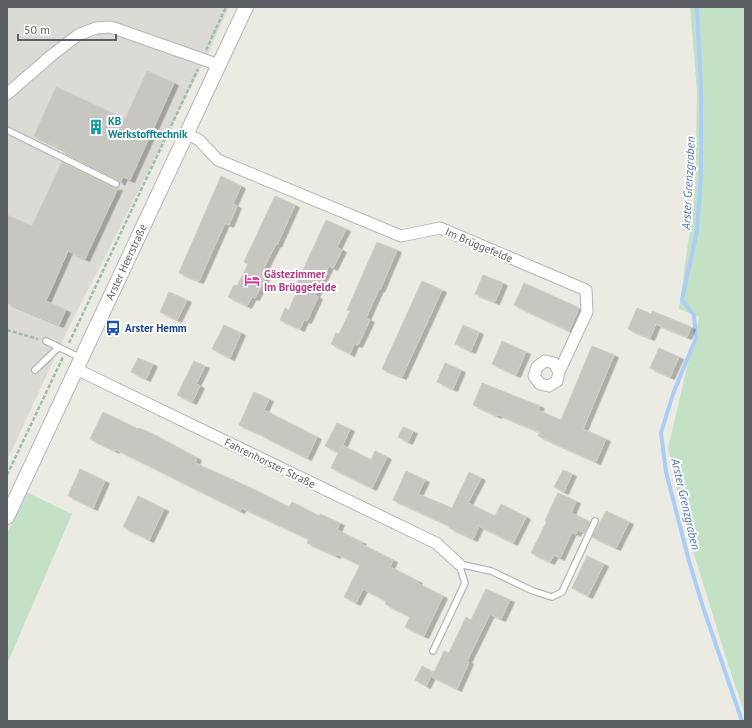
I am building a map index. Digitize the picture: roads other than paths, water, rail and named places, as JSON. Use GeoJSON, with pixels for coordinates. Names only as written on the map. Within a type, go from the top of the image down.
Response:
{"type":"FeatureCollection","features":[{"type":"Feature","properties":{"kind":"street","name":"Arster Heerstraße"},"geometry":{"type":"LineString","coordinates":[[7,517],[246,7]]}},
{"type":"Feature","properties":{"kind":"street"},"geometry":{"type":"LineString","coordinates":[[7,94],[52,55],[78,35],[96,28],[111,27],[219,65]]}},
{"type":"Feature","properties":{"kind":"street","name":"Im Brüggefelde"},"geometry":{"type":"LineString","coordinates":[[186,133],[199,140],[218,160],[401,236],[440,228],[586,290],[587,312],[559,372]]}},
{"type":"Feature","properties":{"kind":"street","name":"Fahrenhorster Straße"},"geometry":{"type":"LineString","coordinates":[[79,364],[436,544],[459,564]]}},
{"type":"Feature","properties":{"kind":"lane"},"geometry":{"type":"LineString","coordinates":[[7,130],[116,184]]}},
{"type":"Feature","properties":{"kind":"lane"},"geometry":{"type":"LineString","coordinates":[[46,341],[65,352],[79,364]]}},
{"type":"Feature","properties":{"kind":"lane"},"geometry":{"type":"LineString","coordinates":[[34,370],[58,348]]}},
{"type":"Feature","properties":{"kind":"lane"},"geometry":{"type":"LineString","coordinates":[[433,651],[465,583],[459,564],[491,571],[533,591],[552,597],[562,592],[596,521]]}},
{"type":"Feature","properties":{"kind":"waterway","name":"Arster Grenzgraben"},"geometry":{"type":"LineString","coordinates":[[697,7],[701,91],[701,174],[697,231],[682,300],[694,315],[696,338],[673,394],[661,433],[666,472],[689,561],[742,721]]}},
{"type":"Feature","properties":{"kind":"place","name":"KB Werkstofftechnik"},"geometry":{"type":"Point","coordinates":[96,127]}},
{"type":"Feature","properties":{"kind":"place","name":"Gästezimmer Im Brüggefelde"},"geometry":{"type":"Point","coordinates":[252,280]}},
{"type":"Feature","properties":{"kind":"place","name":"Arster Hemm"},"geometry":{"type":"Point","coordinates":[113,328]}}]}
